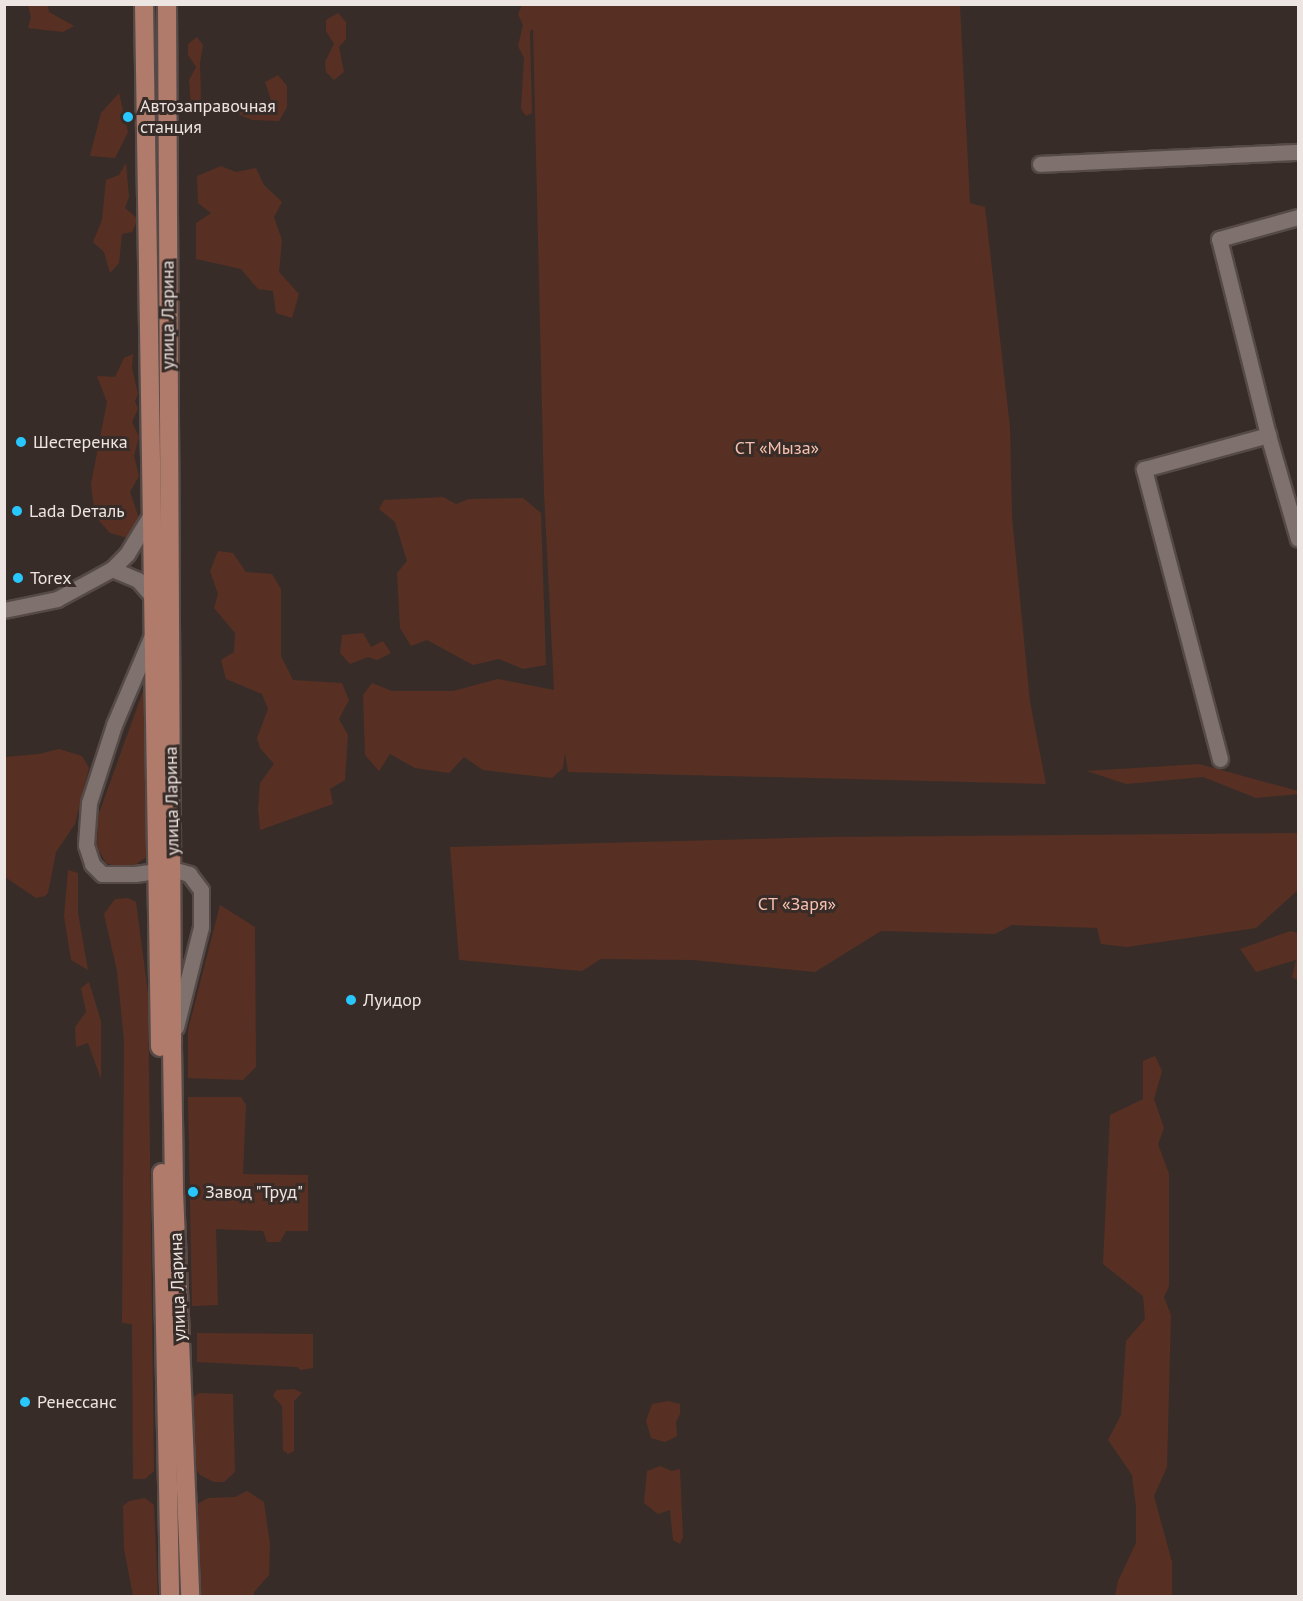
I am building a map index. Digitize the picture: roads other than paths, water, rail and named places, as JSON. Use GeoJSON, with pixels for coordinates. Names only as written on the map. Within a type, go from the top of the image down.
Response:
{"type":"FeatureCollection","features":[{"type":"Feature","properties":{"kind":"main road","name":"улица Ларина"},"geometry":{"type":"LineString","coordinates":[[144,4],[153,597],[166,869],[174,1191],[190,1596]]}},
{"type":"Feature","properties":{"kind":"main road","name":"улица Ларина"},"geometry":{"type":"LineString","coordinates":[[167,4],[166,1462],[170,1596]]}},
{"type":"Feature","properties":{"kind":"street"},"geometry":{"type":"LineString","coordinates":[[1040,164],[1299,152]]}},
{"type":"Feature","properties":{"kind":"street"},"geometry":{"type":"LineString","coordinates":[[1299,217],[1220,239],[1268,435],[1299,538]]}},
{"type":"Feature","properties":{"kind":"street"},"geometry":{"type":"LineString","coordinates":[[1220,759],[1144,469],[1268,435]]}},
{"type":"Feature","properties":{"kind":"street"},"geometry":{"type":"LineString","coordinates":[[4,610],[57,599],[112,569],[127,554],[152,513]]}},
{"type":"Feature","properties":{"kind":"street"},"geometry":{"type":"LineString","coordinates":[[112,569],[138,580],[153,597]]}},
{"type":"Feature","properties":{"kind":"street"},"geometry":{"type":"LineString","coordinates":[[154,630],[114,725],[89,803],[86,845],[92,864],[102,874],[135,874],[166,869],[189,874],[201,890],[203,910],[172,1045]]}},
{"type":"Feature","properties":{"kind":"place","name":"Автозаправочная станция"},"geometry":{"type":"Point","coordinates":[128,117]}},
{"type":"Feature","properties":{"kind":"place","name":"Шестеренка"},"geometry":{"type":"Point","coordinates":[21,442]}},
{"type":"Feature","properties":{"kind":"place","name":"Lada Dеталь"},"geometry":{"type":"Point","coordinates":[17,511]}},
{"type":"Feature","properties":{"kind":"place","name":"Torex"},"geometry":{"type":"Point","coordinates":[18,578]}},
{"type":"Feature","properties":{"kind":"place","name":"Луидор"},"geometry":{"type":"Point","coordinates":[351,1000]}},
{"type":"Feature","properties":{"kind":"place","name":"Завод \"Труд\""},"geometry":{"type":"Point","coordinates":[193,1192]}},
{"type":"Feature","properties":{"kind":"place","name":"Ренессанс"},"geometry":{"type":"Point","coordinates":[25,1402]}},
{"type":"Feature","properties":{"kind":"park label","name":"СТ «Мыза»"},"geometry":{"type":"Point","coordinates":[777,448]}},
{"type":"Feature","properties":{"kind":"park label","name":"СТ «Заря»"},"geometry":{"type":"Point","coordinates":[797,904]}}]}
